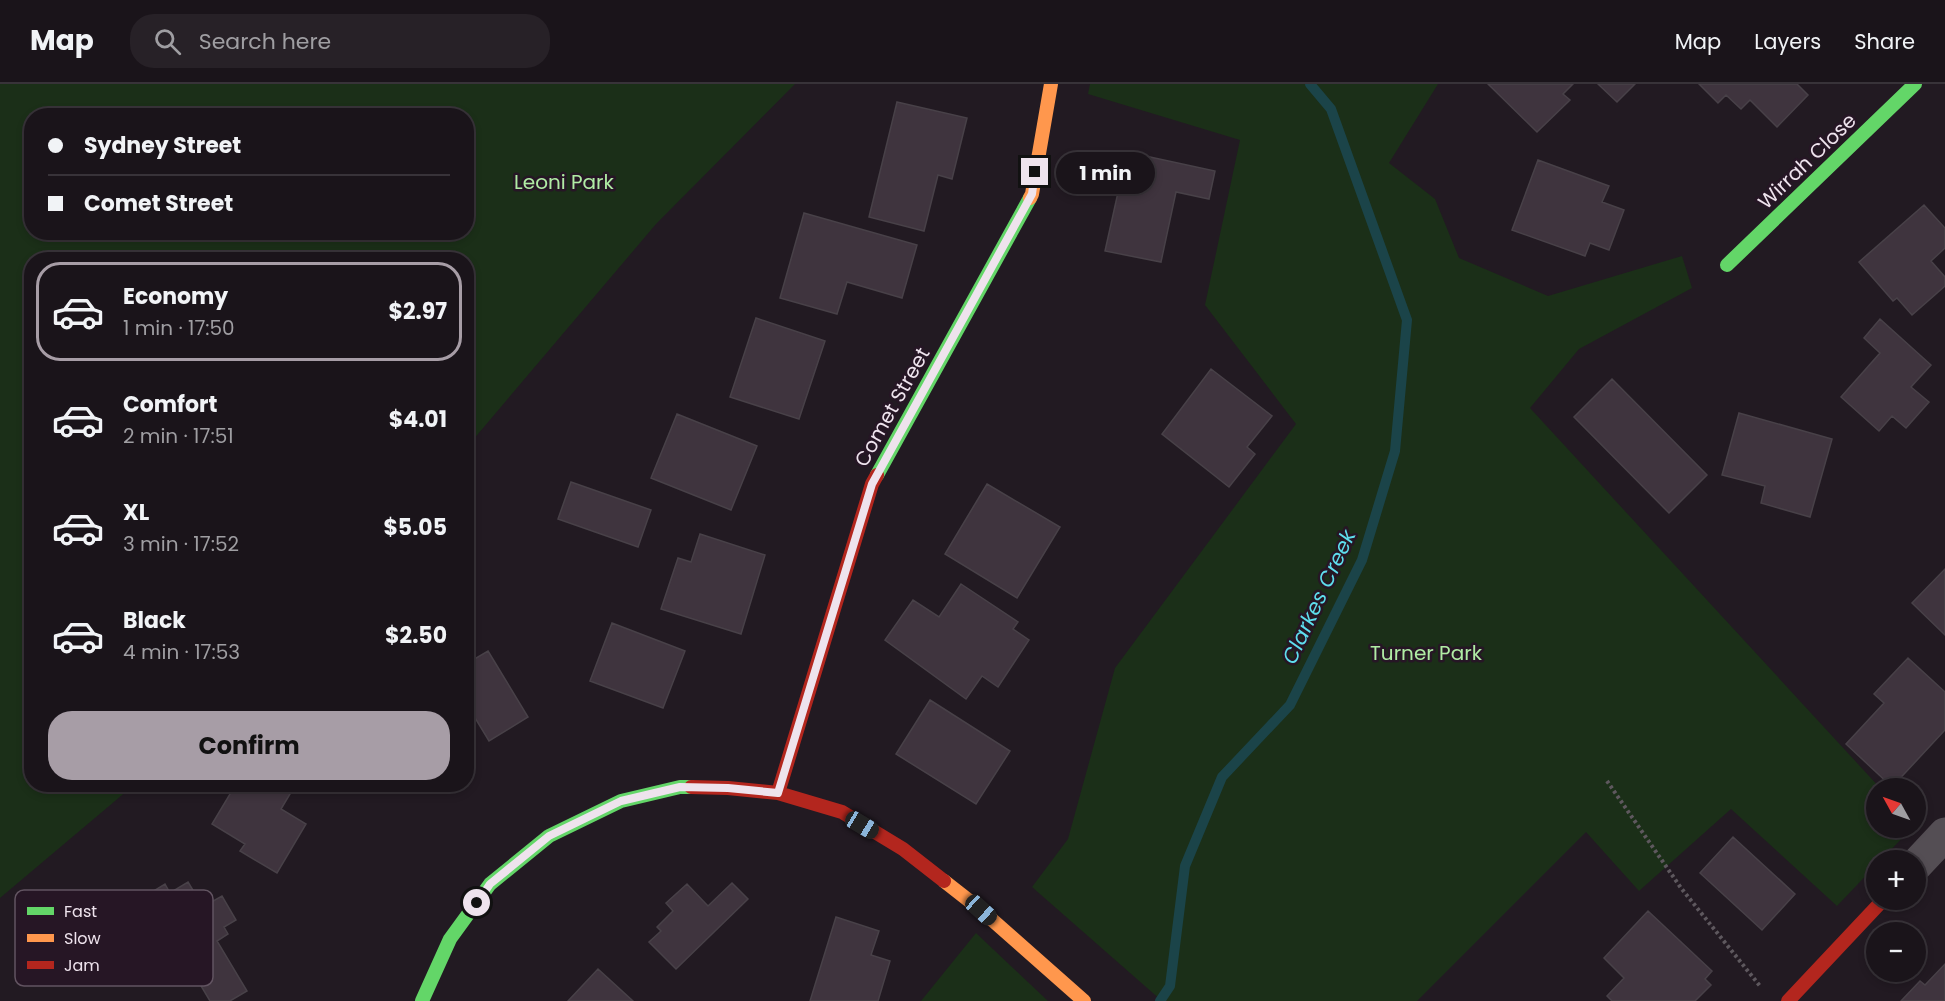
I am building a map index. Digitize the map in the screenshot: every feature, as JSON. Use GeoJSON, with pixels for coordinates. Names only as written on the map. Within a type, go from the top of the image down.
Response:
{"type":"FeatureCollection","features":[{"type":"Feature","properties":{"kind":"street","name":"Comet Street"},"geometry":{"type":"LineString","coordinates":[[778,793],[872,484],[1032,194],[1051,84]]}},
{"type":"Feature","properties":{"kind":"street","name":"Wirrah Close"},"geometry":{"type":"LineString","coordinates":[[1726,266],[1915,84]]}},
{"type":"Feature","properties":{"kind":"street"},"geometry":{"type":"LineString","coordinates":[[423,1001],[450,939],[490,884],[549,836],[621,801],[680,787],[728,788],[778,793],[842,812],[903,849],[981,910],[1084,1001]]}},
{"type":"Feature","properties":{"kind":"street"},"geometry":{"type":"LineString","coordinates":[[1926,854],[1945,834]]}},
{"type":"Feature","properties":{"kind":"street"},"geometry":{"type":"LineString","coordinates":[[1788,1001],[1874,910]]}},
{"type":"Feature","properties":{"kind":"path"},"geometry":{"type":"LineString","coordinates":[[1607,781],[1681,888],[1765,992]]}},
{"type":"Feature","properties":{"kind":"green space","name":"Leoni Park"},"geometry":{"type":"Polygon","coordinates":[[[0,84],[795,84],[656,224],[474,439],[474,252],[24,252],[24,792],[126,792],[0,898],[0,84]]]}},
{"type":"Feature","properties":{"kind":"green space","name":"Turner Park"},"geometry":{"type":"Polygon","coordinates":[[[1090,84],[1438,84],[1389,163],[1435,199],[1459,258],[1548,296],[1682,256],[1692,288],[1579,349],[1530,408],[1871,778],[1866,778],[1866,838],[1902,838],[1891,850],[1866,850],[1866,876],[1837,906],[1731,809],[1639,891],[1586,832],[1417,1001],[1162,1001],[1032,887],[1068,839],[1115,668],[1296,424],[1205,305],[1240,140],[1088,94],[1090,84]]]}},
{"type":"Feature","properties":{"kind":"green space"},"geometry":{"type":"Polygon","coordinates":[[[976,933],[1048,1001],[921,1001],[976,933]]]}},
{"type":"Feature","properties":{"kind":"building"},"geometry":{"type":"Polygon","coordinates":[[[1488,84],[1573,84],[1563,94],[1570,100],[1537,132],[1488,84]]]}},
{"type":"Feature","properties":{"kind":"building"},"geometry":{"type":"Polygon","coordinates":[[[1598,84],[1635,84],[1617,102],[1598,84]]]}},
{"type":"Feature","properties":{"kind":"building"},"geometry":{"type":"Polygon","coordinates":[[[1699,84],[1797,84],[1808,95],[1777,127],[1750,100],[1741,109],[1726,95],[1718,103],[1699,84]]]}},
{"type":"Feature","properties":{"kind":"building"},"geometry":{"type":"Polygon","coordinates":[[[897,102],[967,118],[952,179],[938,175],[924,231],[869,217],[897,102]]]}},
{"type":"Feature","properties":{"kind":"building"},"geometry":{"type":"Polygon","coordinates":[[[1127,152],[1215,171],[1209,199],[1176,192],[1161,262],[1105,251],[1127,152]]]}},
{"type":"Feature","properties":{"kind":"building"},"geometry":{"type":"Polygon","coordinates":[[[1538,160],[1609,186],[1602,202],[1624,210],[1609,250],[1590,243],[1585,256],[1512,230],[1538,160]]]}},
{"type":"Feature","properties":{"kind":"building"},"geometry":{"type":"Polygon","coordinates":[[[1924,205],[1945,228],[1945,248],[1931,261],[1945,277],[1945,286],[1912,315],[1897,298],[1893,301],[1859,262],[1924,205]]]}},
{"type":"Feature","properties":{"kind":"building"},"geometry":{"type":"Polygon","coordinates":[[[804,213],[917,245],[902,298],[847,282],[837,314],[780,298],[804,213]]]}},
{"type":"Feature","properties":{"kind":"building"},"geometry":{"type":"Polygon","coordinates":[[[756,318],[825,341],[799,419],[730,397],[756,318]]]}},
{"type":"Feature","properties":{"kind":"building"},"geometry":{"type":"Polygon","coordinates":[[[1880,319],[1931,365],[1911,387],[1929,402],[1906,428],[1892,416],[1879,431],[1841,397],[1880,353],[1864,338],[1880,319]]]}},
{"type":"Feature","properties":{"kind":"building"},"geometry":{"type":"Polygon","coordinates":[[[1211,369],[1272,416],[1247,447],[1255,454],[1229,487],[1162,434],[1211,369]]]}},
{"type":"Feature","properties":{"kind":"building"},"geometry":{"type":"Polygon","coordinates":[[[1612,379],[1707,475],[1669,513],[1574,417],[1612,379]]]}},
{"type":"Feature","properties":{"kind":"building"},"geometry":{"type":"Polygon","coordinates":[[[1739,413],[1832,439],[1810,517],[1761,503],[1765,486],[1722,475],[1739,413]]]}},
{"type":"Feature","properties":{"kind":"building"},"geometry":{"type":"Polygon","coordinates":[[[677,414],[757,446],[731,510],[651,478],[677,414]]]}},
{"type":"Feature","properties":{"kind":"building"},"geometry":{"type":"Polygon","coordinates":[[[571,482],[651,510],[638,547],[558,519],[571,482]]]}},
{"type":"Feature","properties":{"kind":"building"},"geometry":{"type":"Polygon","coordinates":[[[987,484],[1060,527],[1017,598],[945,554],[987,484]]]}},
{"type":"Feature","properties":{"kind":"building"},"geometry":{"type":"Polygon","coordinates":[[[700,534],[765,555],[741,634],[661,609],[678,558],[691,562],[700,534]]]}},
{"type":"Feature","properties":{"kind":"building"},"geometry":{"type":"Polygon","coordinates":[[[1945,569],[1945,635],[1912,603],[1945,569]]]}},
{"type":"Feature","properties":{"kind":"building"},"geometry":{"type":"Polygon","coordinates":[[[961,584],[1018,622],[1013,629],[1029,640],[998,687],[982,676],[966,699],[885,640],[913,600],[939,617],[961,584]]]}},
{"type":"Feature","properties":{"kind":"building"},"geometry":{"type":"Polygon","coordinates":[[[612,623],[685,651],[663,708],[590,681],[612,623]]]}},
{"type":"Feature","properties":{"kind":"building"},"geometry":{"type":"Polygon","coordinates":[[[488,651],[528,717],[489,741],[474,716],[474,659],[488,651]]]}},
{"type":"Feature","properties":{"kind":"building"},"geometry":{"type":"Polygon","coordinates":[[[1908,658],[1945,692],[1945,730],[1900,778],[1882,778],[1846,744],[1884,703],[1874,694],[1908,658]]]}},
{"type":"Feature","properties":{"kind":"building"},"geometry":{"type":"Polygon","coordinates":[[[930,700],[1010,751],[976,804],[896,754],[930,700]]]}},
{"type":"Feature","properties":{"kind":"building"},"geometry":{"type":"Polygon","coordinates":[[[231,792],[291,792],[281,809],[306,824],[277,873],[240,851],[245,844],[212,824],[231,792]]]}},
{"type":"Feature","properties":{"kind":"building"},"geometry":{"type":"Polygon","coordinates":[[[1733,837],[1795,894],[1762,930],[1700,873],[1733,837]]]}},
{"type":"Feature","properties":{"kind":"building"},"geometry":{"type":"Polygon","coordinates":[[[188,882],[193,890],[175,890],[188,882]]]}},
{"type":"Feature","properties":{"kind":"building"},"geometry":{"type":"Polygon","coordinates":[[[732,883],[748,899],[676,969],[649,942],[661,931],[657,927],[673,911],[666,903],[687,884],[708,906],[732,883]]]}},
{"type":"Feature","properties":{"kind":"building"},"geometry":{"type":"Polygon","coordinates":[[[165,884],[168,890],[155,890],[165,884]]]}},
{"type":"Feature","properties":{"kind":"building"},"geometry":{"type":"Polygon","coordinates":[[[222,896],[236,920],[224,927],[228,934],[217,941],[247,991],[230,1001],[210,1001],[201,986],[213,986],[213,901],[222,896]]]}},
{"type":"Feature","properties":{"kind":"building"},"geometry":{"type":"Polygon","coordinates":[[[1648,911],[1712,971],[1705,979],[1711,985],[1695,1001],[1612,1001],[1607,996],[1624,978],[1604,958],[1648,911]]]}},
{"type":"Feature","properties":{"kind":"building"},"geometry":{"type":"Polygon","coordinates":[[[836,917],[879,931],[871,955],[890,961],[878,1001],[810,1001],[836,917]]]}},
{"type":"Feature","properties":{"kind":"building"},"geometry":{"type":"Polygon","coordinates":[[[1945,964],[1945,1001],[1901,1001],[1919,982],[1925,985],[1945,964]]]}},
{"type":"Feature","properties":{"kind":"building"},"geometry":{"type":"Polygon","coordinates":[[[598,969],[633,1001],[568,1001],[598,969]]]}},
{"type":"Feature","properties":{"kind":"waterway","name":"Clarkes Creek"},"geometry":{"type":"LineString","coordinates":[[1160,1001],[1170,986],[1185,866],[1222,777],[1290,705],[1362,560],[1395,451],[1407,320],[1331,109],[1310,84]]}},
{"type":"Feature","properties":{"kind":"traffic: fast"},"geometry":{"type":"LineString","coordinates":[[1727,265],[1915,84]]}},
{"type":"Feature","properties":{"kind":"traffic: fast"},"geometry":{"type":"LineString","coordinates":[[877,475],[1030,198]]}},
{"type":"Feature","properties":{"kind":"traffic: fast"},"geometry":{"type":"LineString","coordinates":[[422,1001],[450,939],[490,884],[549,836],[621,801],[680,787],[691,787]]}},
{"type":"Feature","properties":{"kind":"traffic: slow"},"geometry":{"type":"LineString","coordinates":[[1030,198],[1051,84]]}},
{"type":"Feature","properties":{"kind":"traffic: slow"},"geometry":{"type":"LineString","coordinates":[[944,881],[981,910],[1084,1001]]}},
{"type":"Feature","properties":{"kind":"traffic: jam"},"geometry":{"type":"LineString","coordinates":[[778,793],[872,484],[877,475]]}},
{"type":"Feature","properties":{"kind":"traffic: jam"},"geometry":{"type":"LineString","coordinates":[[691,787],[778,793],[842,812],[903,849],[944,881]]}},
{"type":"Feature","properties":{"kind":"traffic: jam"},"geometry":{"type":"LineString","coordinates":[[1788,1001],[1874,910]]}},
{"type":"Feature","properties":{"kind":"route"},"geometry":{"type":"LineString","coordinates":[[477,903],[490,884],[549,836],[621,801],[680,787],[728,788],[778,793],[872,484],[1032,194],[1035,172]]}}]}
